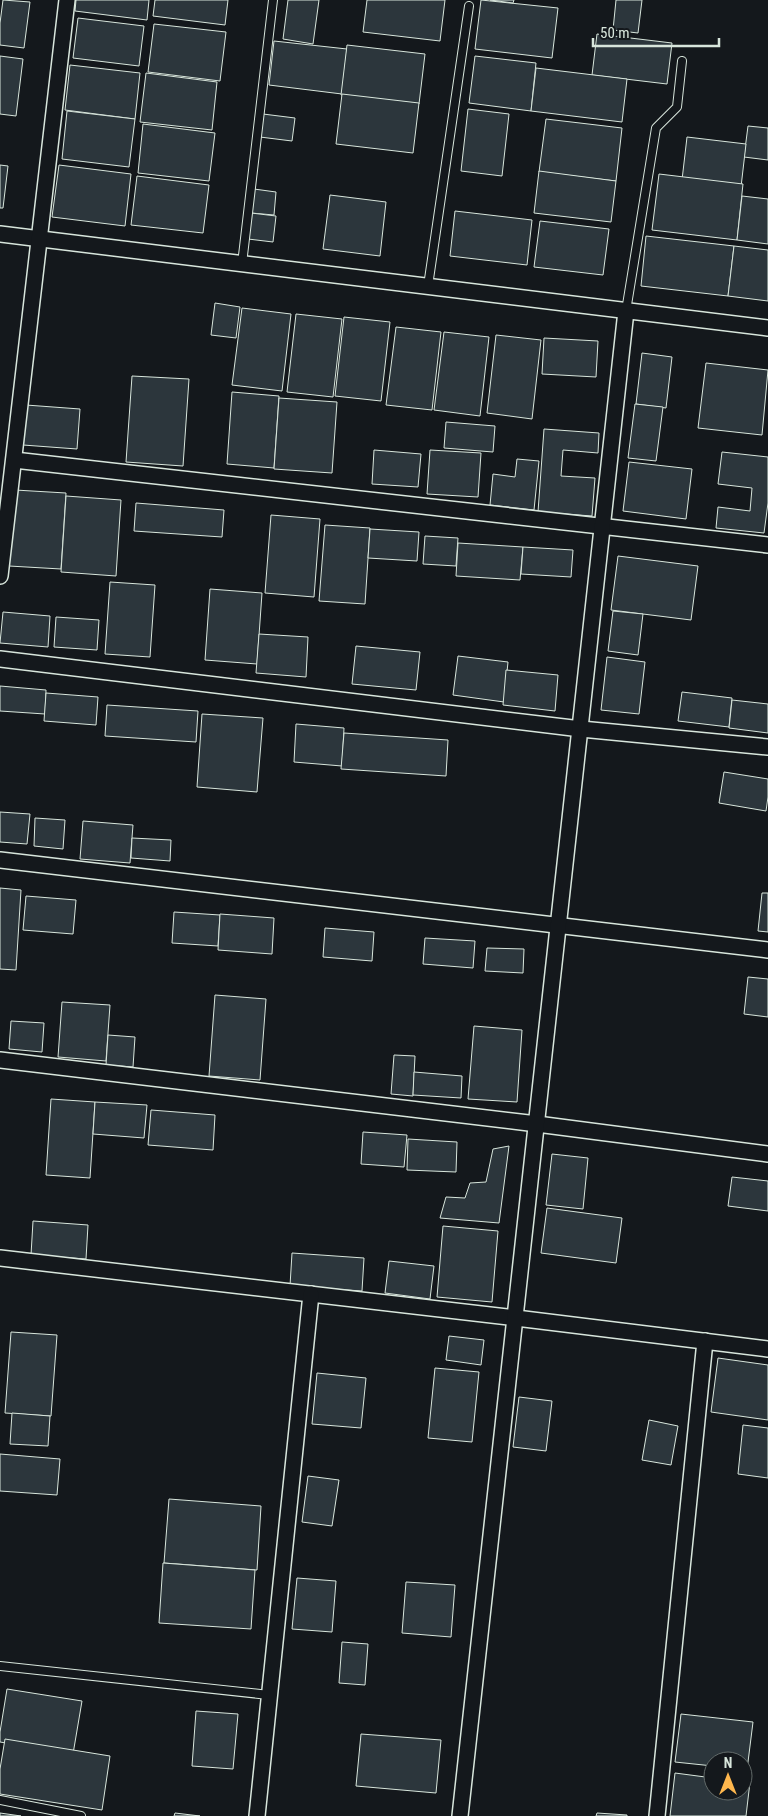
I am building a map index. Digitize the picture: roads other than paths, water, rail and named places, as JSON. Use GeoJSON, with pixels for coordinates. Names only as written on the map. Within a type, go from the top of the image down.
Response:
{"type":"FeatureCollection","features":[{"type":"Feature","properties":{"kind":"street"},"geometry":{"type":"LineString","coordinates":[[0,576],[68,0]]}},
{"type":"Feature","properties":{"kind":"street"},"geometry":{"type":"LineString","coordinates":[[0,234],[768,328]]}},
{"type":"Feature","properties":{"kind":"street"},"geometry":{"type":"LineString","coordinates":[[460,1816],[626,311]]}},
{"type":"Feature","properties":{"kind":"street"},"geometry":{"type":"LineString","coordinates":[[14,460],[768,545]]}},
{"type":"Feature","properties":{"kind":"street"},"geometry":{"type":"LineString","coordinates":[[0,659],[581,729],[768,747]]}},
{"type":"Feature","properties":{"kind":"street"},"geometry":{"type":"LineString","coordinates":[[0,860],[768,950]]}},
{"type":"Feature","properties":{"kind":"street"},"geometry":{"type":"LineString","coordinates":[[0,1060],[537,1124],[768,1154]]}},
{"type":"Feature","properties":{"kind":"street"},"geometry":{"type":"LineString","coordinates":[[0,1258],[768,1349]]}},
{"type":"Feature","properties":{"kind":"street"},"geometry":{"type":"LineString","coordinates":[[257,1816],[311,1294]]}},
{"type":"Feature","properties":{"kind":"street"},"geometry":{"type":"LineString","coordinates":[[657,1816],[705,1341]]}},
{"type":"Feature","properties":{"kind":"lane"},"geometry":{"type":"LineString","coordinates":[[242,264],[273,0]]}},
{"type":"Feature","properties":{"kind":"lane"},"geometry":{"type":"LineString","coordinates":[[428,286],[469,6]]}},
{"type":"Feature","properties":{"kind":"lane"},"geometry":{"type":"LineString","coordinates":[[626,311],[656,128],[677,107],[682,61]]}},
{"type":"Feature","properties":{"kind":"lane"},"geometry":{"type":"LineString","coordinates":[[0,1666],[270,1695]]}},
{"type":"Feature","properties":{"kind":"lane"},"geometry":{"type":"LineString","coordinates":[[0,1800],[81,1816]]}}]}
